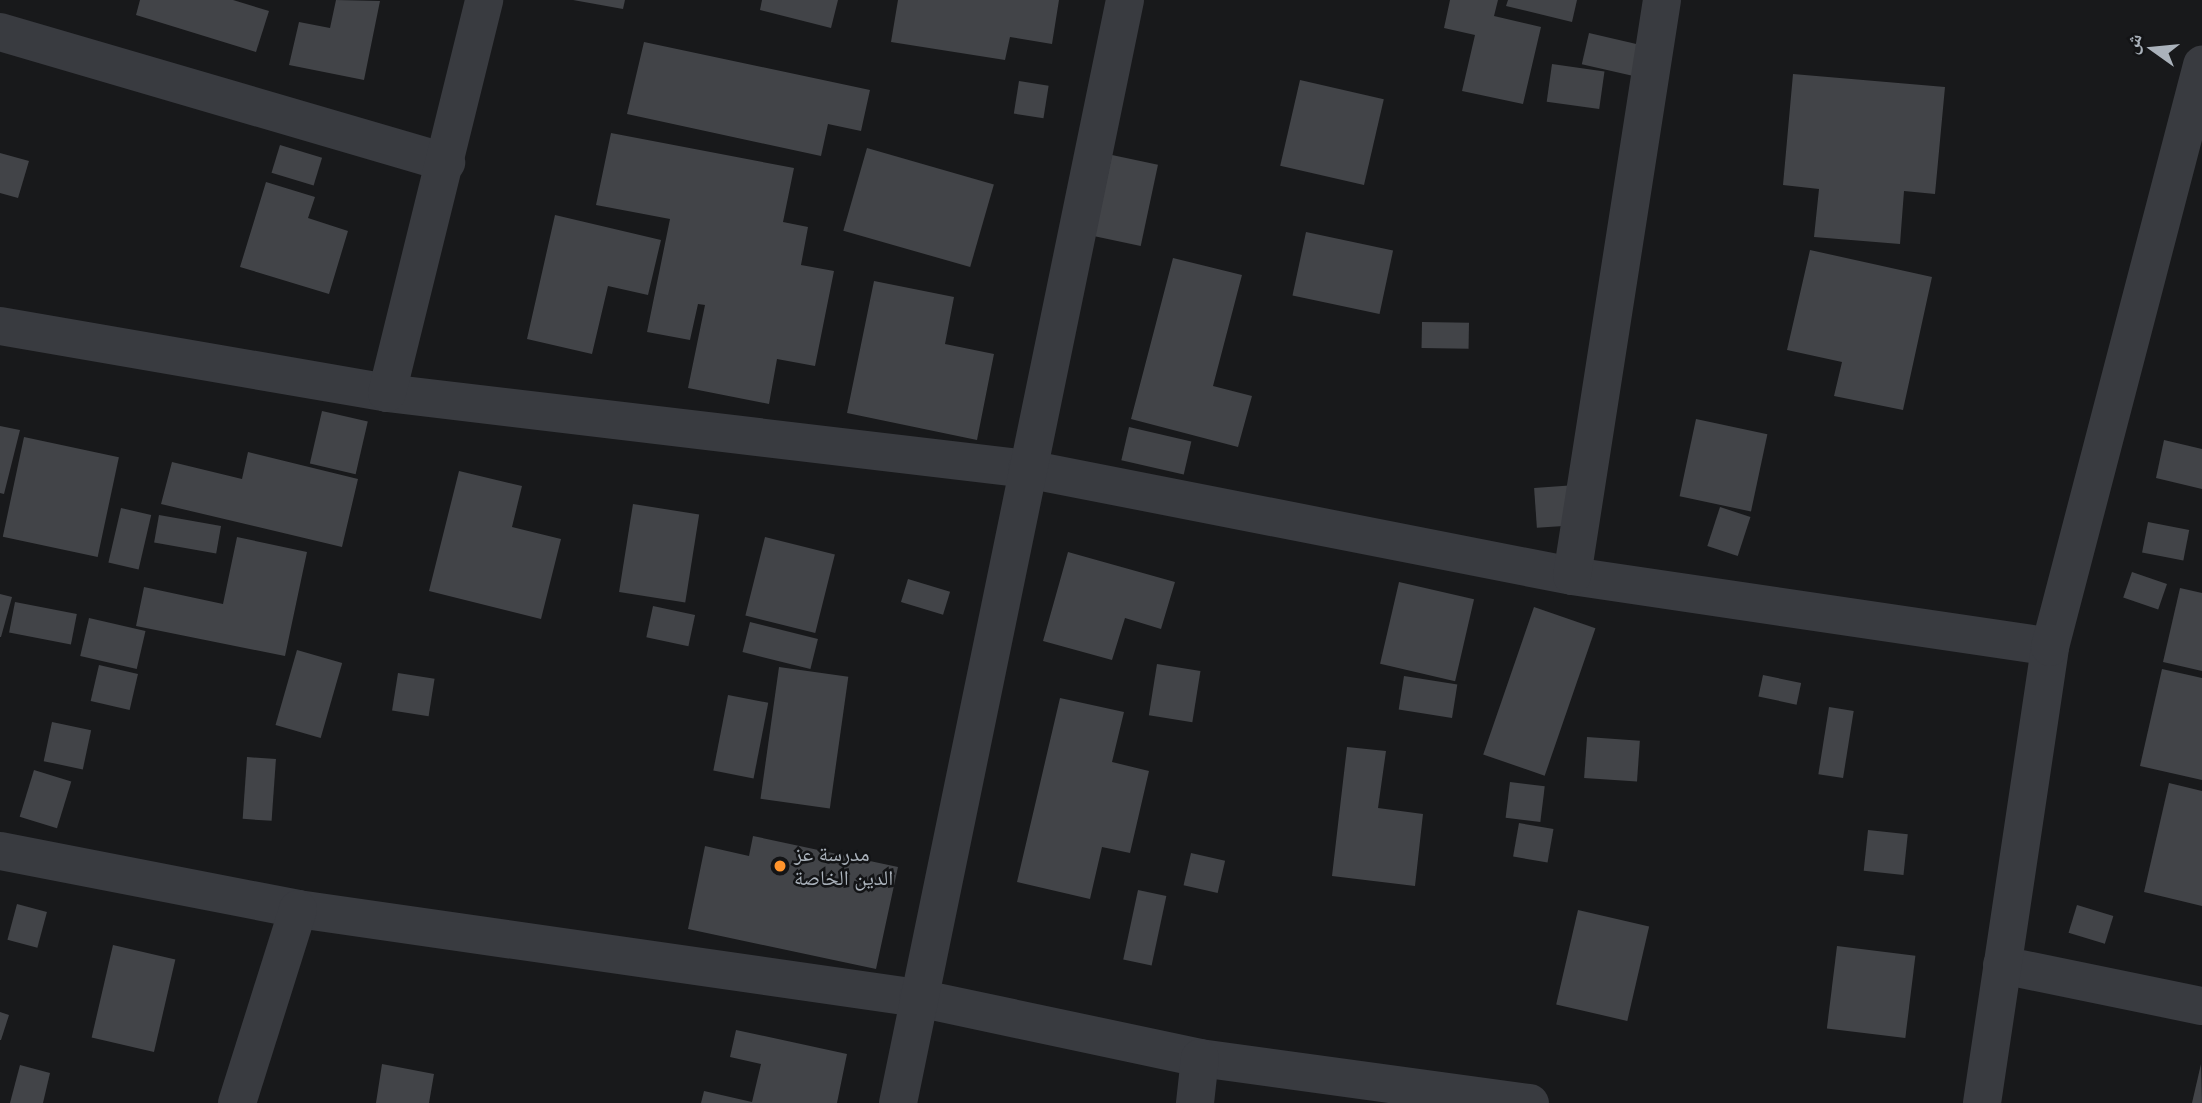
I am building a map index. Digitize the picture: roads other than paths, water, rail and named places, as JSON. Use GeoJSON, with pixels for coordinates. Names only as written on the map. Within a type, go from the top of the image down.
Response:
{"type":"FeatureCollection","features":[{"type":"Feature","properties":{"kind":"street"},"geometry":{"type":"LineString","coordinates":[[387,393],[484,0]]}},
{"type":"Feature","properties":{"kind":"street"},"geometry":{"type":"LineString","coordinates":[[898,1103],[1125,0]]}},
{"type":"Feature","properties":{"kind":"street"},"geometry":{"type":"LineString","coordinates":[[1572,576],[1662,0]]}},
{"type":"Feature","properties":{"kind":"street"},"geometry":{"type":"LineString","coordinates":[[0,32],[446,162]]}},
{"type":"Feature","properties":{"kind":"street"},"geometry":{"type":"LineString","coordinates":[[1982,1103],[2050,647],[2202,65]]}},
{"type":"Feature","properties":{"kind":"street"},"geometry":{"type":"LineString","coordinates":[[0,326],[387,393],[1027,469],[1572,576],[2050,647]]}},
{"type":"Feature","properties":{"kind":"street"},"geometry":{"type":"LineString","coordinates":[[0,851],[298,909],[918,998],[1200,1058],[1530,1103]]}},
{"type":"Feature","properties":{"kind":"street"},"geometry":{"type":"LineString","coordinates":[[237,1103],[298,909]]}},
{"type":"Feature","properties":{"kind":"street"},"geometry":{"type":"LineString","coordinates":[[2002,965],[2202,1006]]}},
{"type":"Feature","properties":{"kind":"street"},"geometry":{"type":"LineString","coordinates":[[1195,1103],[1200,1058]]}},
{"type":"Feature","properties":{"kind":"place","name":"مدرسة عز الدين الخاصة"},"geometry":{"type":"Point","coordinates":[780,866]}}]}
